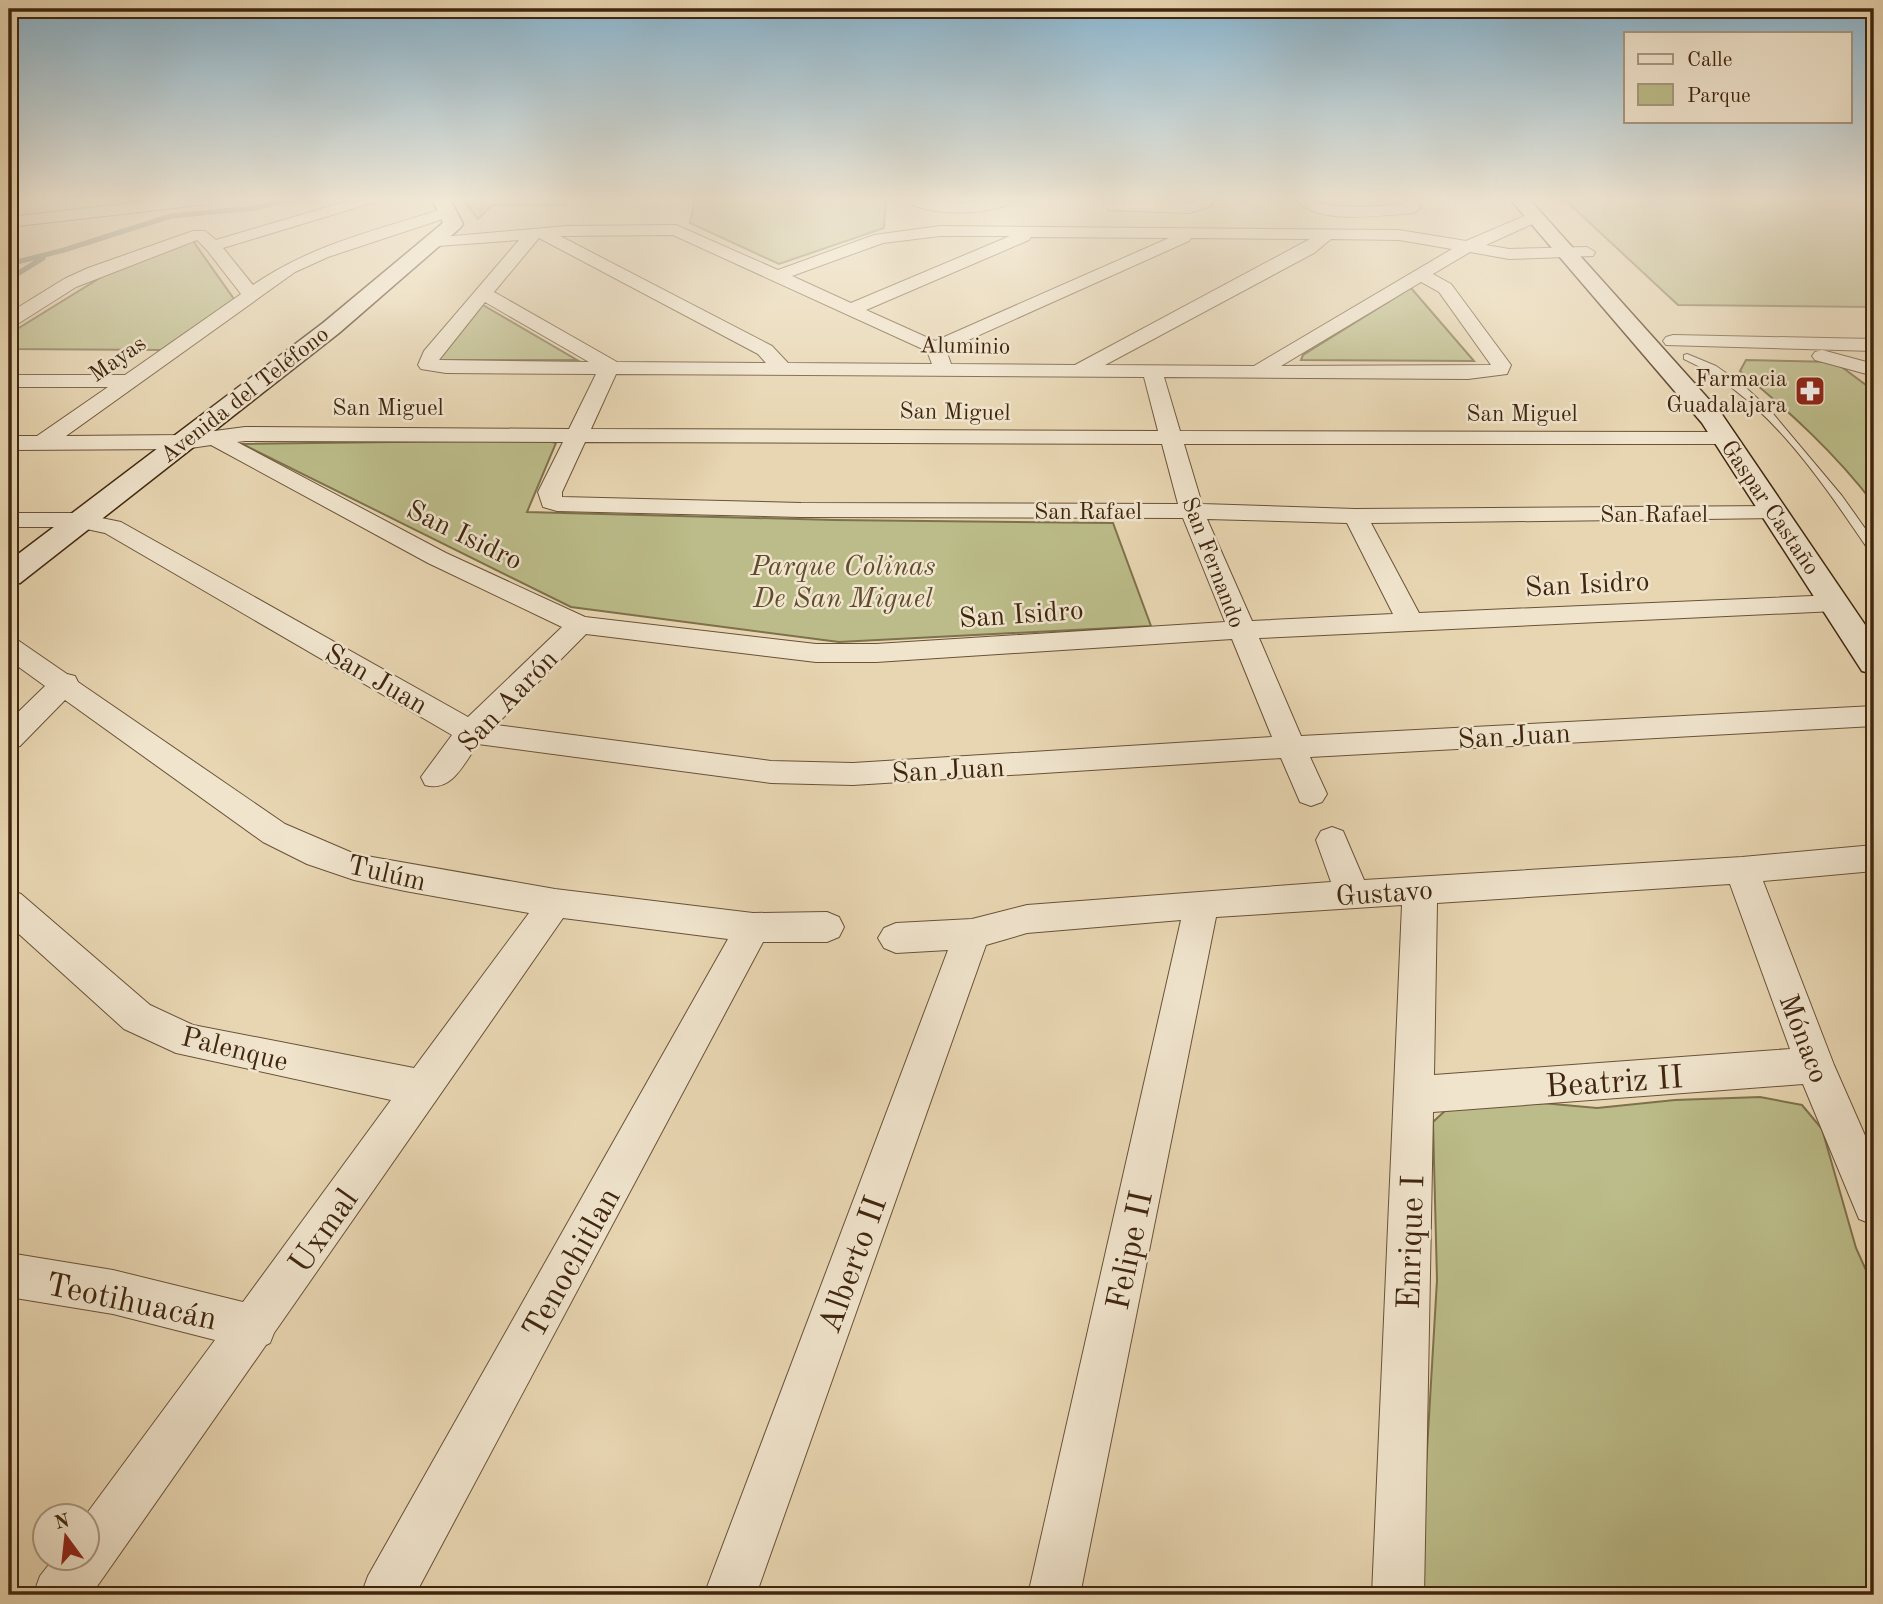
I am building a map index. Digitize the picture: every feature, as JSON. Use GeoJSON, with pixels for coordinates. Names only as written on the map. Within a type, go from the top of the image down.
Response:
{"type":"FeatureCollection","features":[{"type":"Feature","properties":{"kind":"main road","name":"Avenida del Teléfono"},"geometry":{"type":"LineString","coordinates":[[9,576],[78,520],[331,328],[394,274]]}},
{"type":"Feature","properties":{"kind":"main road","name":"Gaspar Castaño"},"geometry":{"type":"LineString","coordinates":[[1592,274],[1641,337],[1712,419],[1874,663]]}},
{"type":"Feature","properties":{"kind":"main road","name":"Gaspar Castaño"},"geometry":{"type":"LineString","coordinates":[[1599,274],[1682,351],[1756,440]]}},
{"type":"Feature","properties":{"kind":"street"},"geometry":{"type":"LineString","coordinates":[[9,321],[70,283],[90,274]]}},
{"type":"Feature","properties":{"kind":"street"},"geometry":{"type":"LineString","coordinates":[[235,274],[251,295]]}},
{"type":"Feature","properties":{"kind":"street","name":"Mayas"},"geometry":{"type":"LineString","coordinates":[[42,443],[126,381],[283,274]]}},
{"type":"Feature","properties":{"kind":"street"},"geometry":{"type":"LineString","coordinates":[[501,274],[483,293],[610,366]]}},
{"type":"Feature","properties":{"kind":"street"},"geometry":{"type":"LineString","coordinates":[[616,274],[765,350],[781,367]]}},
{"type":"Feature","properties":{"kind":"street"},"geometry":{"type":"LineString","coordinates":[[772,274],[935,348],[944,369]]}},
{"type":"Feature","properties":{"kind":"street"},"geometry":{"type":"LineString","coordinates":[[777,276],[783,274]]}},
{"type":"Feature","properties":{"kind":"street"},"geometry":{"type":"LineString","coordinates":[[853,309],[936,274]]}},
{"type":"Feature","properties":{"kind":"street"},"geometry":{"type":"LineString","coordinates":[[935,348],[1103,274]]}},
{"type":"Feature","properties":{"kind":"street"},"geometry":{"type":"LineString","coordinates":[[1077,372],[1261,274]]}},
{"type":"Feature","properties":{"kind":"street"},"geometry":{"type":"LineString","coordinates":[[1260,370],[1421,275]]}},
{"type":"Feature","properties":{"kind":"street","name":"Aluminio"},"geometry":{"type":"LineString","coordinates":[[483,293],[431,355],[429,365],[446,368],[781,367],[1153,373],[1260,370],[1468,373],[1500,370],[1501,365],[1445,288],[1421,275]]}},
{"type":"Feature","properties":{"kind":"street"},"geometry":{"type":"LineString","coordinates":[[1827,344],[1865,367],[1874,378]]}},
{"type":"Feature","properties":{"kind":"street"},"geometry":{"type":"LineString","coordinates":[[1682,351],[1827,344],[1874,345]]}},
{"type":"Feature","properties":{"kind":"street"},"geometry":{"type":"LineString","coordinates":[[1682,351],[1824,356],[1865,367]]}},
{"type":"Feature","properties":{"kind":"street","name":"San Rafael"},"geometry":{"type":"LineString","coordinates":[[610,366],[550,492],[551,502],[815,510],[1192,511],[1355,516],[1774,513]]}},
{"type":"Feature","properties":{"kind":"street","name":"San Fernando"},"geometry":{"type":"LineString","coordinates":[[1153,373],[1192,511],[1311,794]]}},
{"type":"Feature","properties":{"kind":"street"},"geometry":{"type":"LineString","coordinates":[[9,381],[126,381]]}},
{"type":"Feature","properties":{"kind":"street","name":"San Miguel"},"geometry":{"type":"LineString","coordinates":[[9,443],[184,442],[245,434],[578,433],[1170,439],[1726,439]]}},
{"type":"Feature","properties":{"kind":"street","name":"San Isidro"},"geometry":{"type":"LineString","coordinates":[[214,438],[437,558],[580,625],[828,653],[995,647],[1240,630],[1835,603]]}},
{"type":"Feature","properties":{"kind":"street"},"geometry":{"type":"LineString","coordinates":[[1355,516],[1412,623]]}},
{"type":"Feature","properties":{"kind":"street","name":"San Juan"},"geometry":{"type":"LineString","coordinates":[[9,520],[78,520],[112,527],[471,732],[771,772],[810,774],[1106,761],[1289,747],[1874,716]]}},
{"type":"Feature","properties":{"kind":"street","name":"San Aarón"},"geometry":{"type":"LineString","coordinates":[[436,777],[471,732],[580,625]]}},
{"type":"Feature","properties":{"kind":"street","name":"Tulúm"},"geometry":{"type":"LineString","coordinates":[[9,647],[65,683],[294,845],[354,867],[555,903],[753,928],[827,927]]}},
{"type":"Feature","properties":{"kind":"street"},"geometry":{"type":"LineString","coordinates":[[9,738],[65,683]]}},
{"type":"Feature","properties":{"kind":"street"},"geometry":{"type":"LineString","coordinates":[[1332,840],[1352,894]]}},
{"type":"Feature","properties":{"kind":"street","name":"Gustavo"},"geometry":{"type":"LineString","coordinates":[[896,938],[972,934],[1027,919],[1202,904],[1742,870],[1874,859]]}},
{"type":"Feature","properties":{"kind":"street","name":"Mónaco"},"geometry":{"type":"LineString","coordinates":[[1742,870],[1815,1065],[1874,1204]]}},
{"type":"Feature","properties":{"kind":"street","name":"Enrique I"},"geometry":{"type":"LineString","coordinates":[[1398,1595],[1420,889]]}},
{"type":"Feature","properties":{"kind":"street","name":"Uxmal"},"geometry":{"type":"LineString","coordinates":[[102,1536],[555,903]]}},
{"type":"Feature","properties":{"kind":"street","name":"Palenque"},"geometry":{"type":"LineString","coordinates":[[9,904],[137,1017],[189,1041],[422,1088]]}},
{"type":"Feature","properties":{"kind":"street","name":"Felipe II"},"geometry":{"type":"LineString","coordinates":[[1054,1595],[1202,904]]}},
{"type":"Feature","properties":{"kind":"street","name":"Tenochitlan"},"geometry":{"type":"LineString","coordinates":[[387,1595],[753,928]]}},
{"type":"Feature","properties":{"kind":"street","name":"Alberto II"},"geometry":{"type":"LineString","coordinates":[[730,1595],[972,934]]}},
{"type":"Feature","properties":{"kind":"street","name":"Beatriz II"},"geometry":{"type":"LineString","coordinates":[[1413,1094],[1815,1065]]}},
{"type":"Feature","properties":{"kind":"street","name":"Teotihuacán"},"geometry":{"type":"LineString","coordinates":[[9,1275],[113,1292],[254,1327]]}},
{"type":"Feature","properties":{"kind":"street","name":"Uxmal"},"geometry":{"type":"LineString","coordinates":[[59,1595],[76,1572]]}},
{"type":"Feature","properties":{"kind":"lane"},"geometry":{"type":"LineString","coordinates":[[1682,351],[1727,377],[1805,454],[1874,549]]}},
{"type":"Feature","properties":{"kind":"green space"},"geometry":{"type":"Polygon","coordinates":[[[107,274],[216,274],[234,299],[161,350],[9,349],[9,334],[107,274]]]}},
{"type":"Feature","properties":{"kind":"green space"},"geometry":{"type":"Polygon","coordinates":[[[1645,274],[1874,274],[1874,307],[1678,305],[1645,274]]]}},
{"type":"Feature","properties":{"kind":"green space"},"geometry":{"type":"Polygon","coordinates":[[[1411,288],[1474,361],[1301,360],[1303,355],[1411,288]]]}},
{"type":"Feature","properties":{"kind":"green space"},"geometry":{"type":"Polygon","coordinates":[[[483,305],[577,360],[439,360],[483,305]]]}},
{"type":"Feature","properties":{"kind":"green space"},"geometry":{"type":"Polygon","coordinates":[[[1746,360],[1835,362],[1874,391],[1874,504],[1844,467],[1811,433],[1740,371],[1746,360]]]}},
{"type":"Feature","properties":{"kind":"green space","name":"Parque Colinas De San Miguel"},"geometry":{"type":"Polygon","coordinates":[[[545,440],[556,443],[527,512],[835,520],[1113,523],[1151,626],[839,642],[571,607],[242,444],[545,440]]]}},
{"type":"Feature","properties":{"kind":"green space"},"geometry":{"type":"Polygon","coordinates":[[[1760,1097],[1802,1105],[1822,1129],[1856,1248],[1874,1288],[1874,1595],[1423,1595],[1426,1468],[1437,1280],[1433,1122],[1448,1108],[1542,1103],[1597,1108],[1675,1100],[1760,1097]]]}},
{"type":"Feature","properties":{"kind":"waterway"},"geometry":{"type":"LineString","coordinates":[[9,279],[17,274]]}},
{"type":"Feature","properties":{"kind":"place","name":"Farmacia Guadalajara"},"geometry":{"type":"Point","coordinates":[1810,391]}}]}
